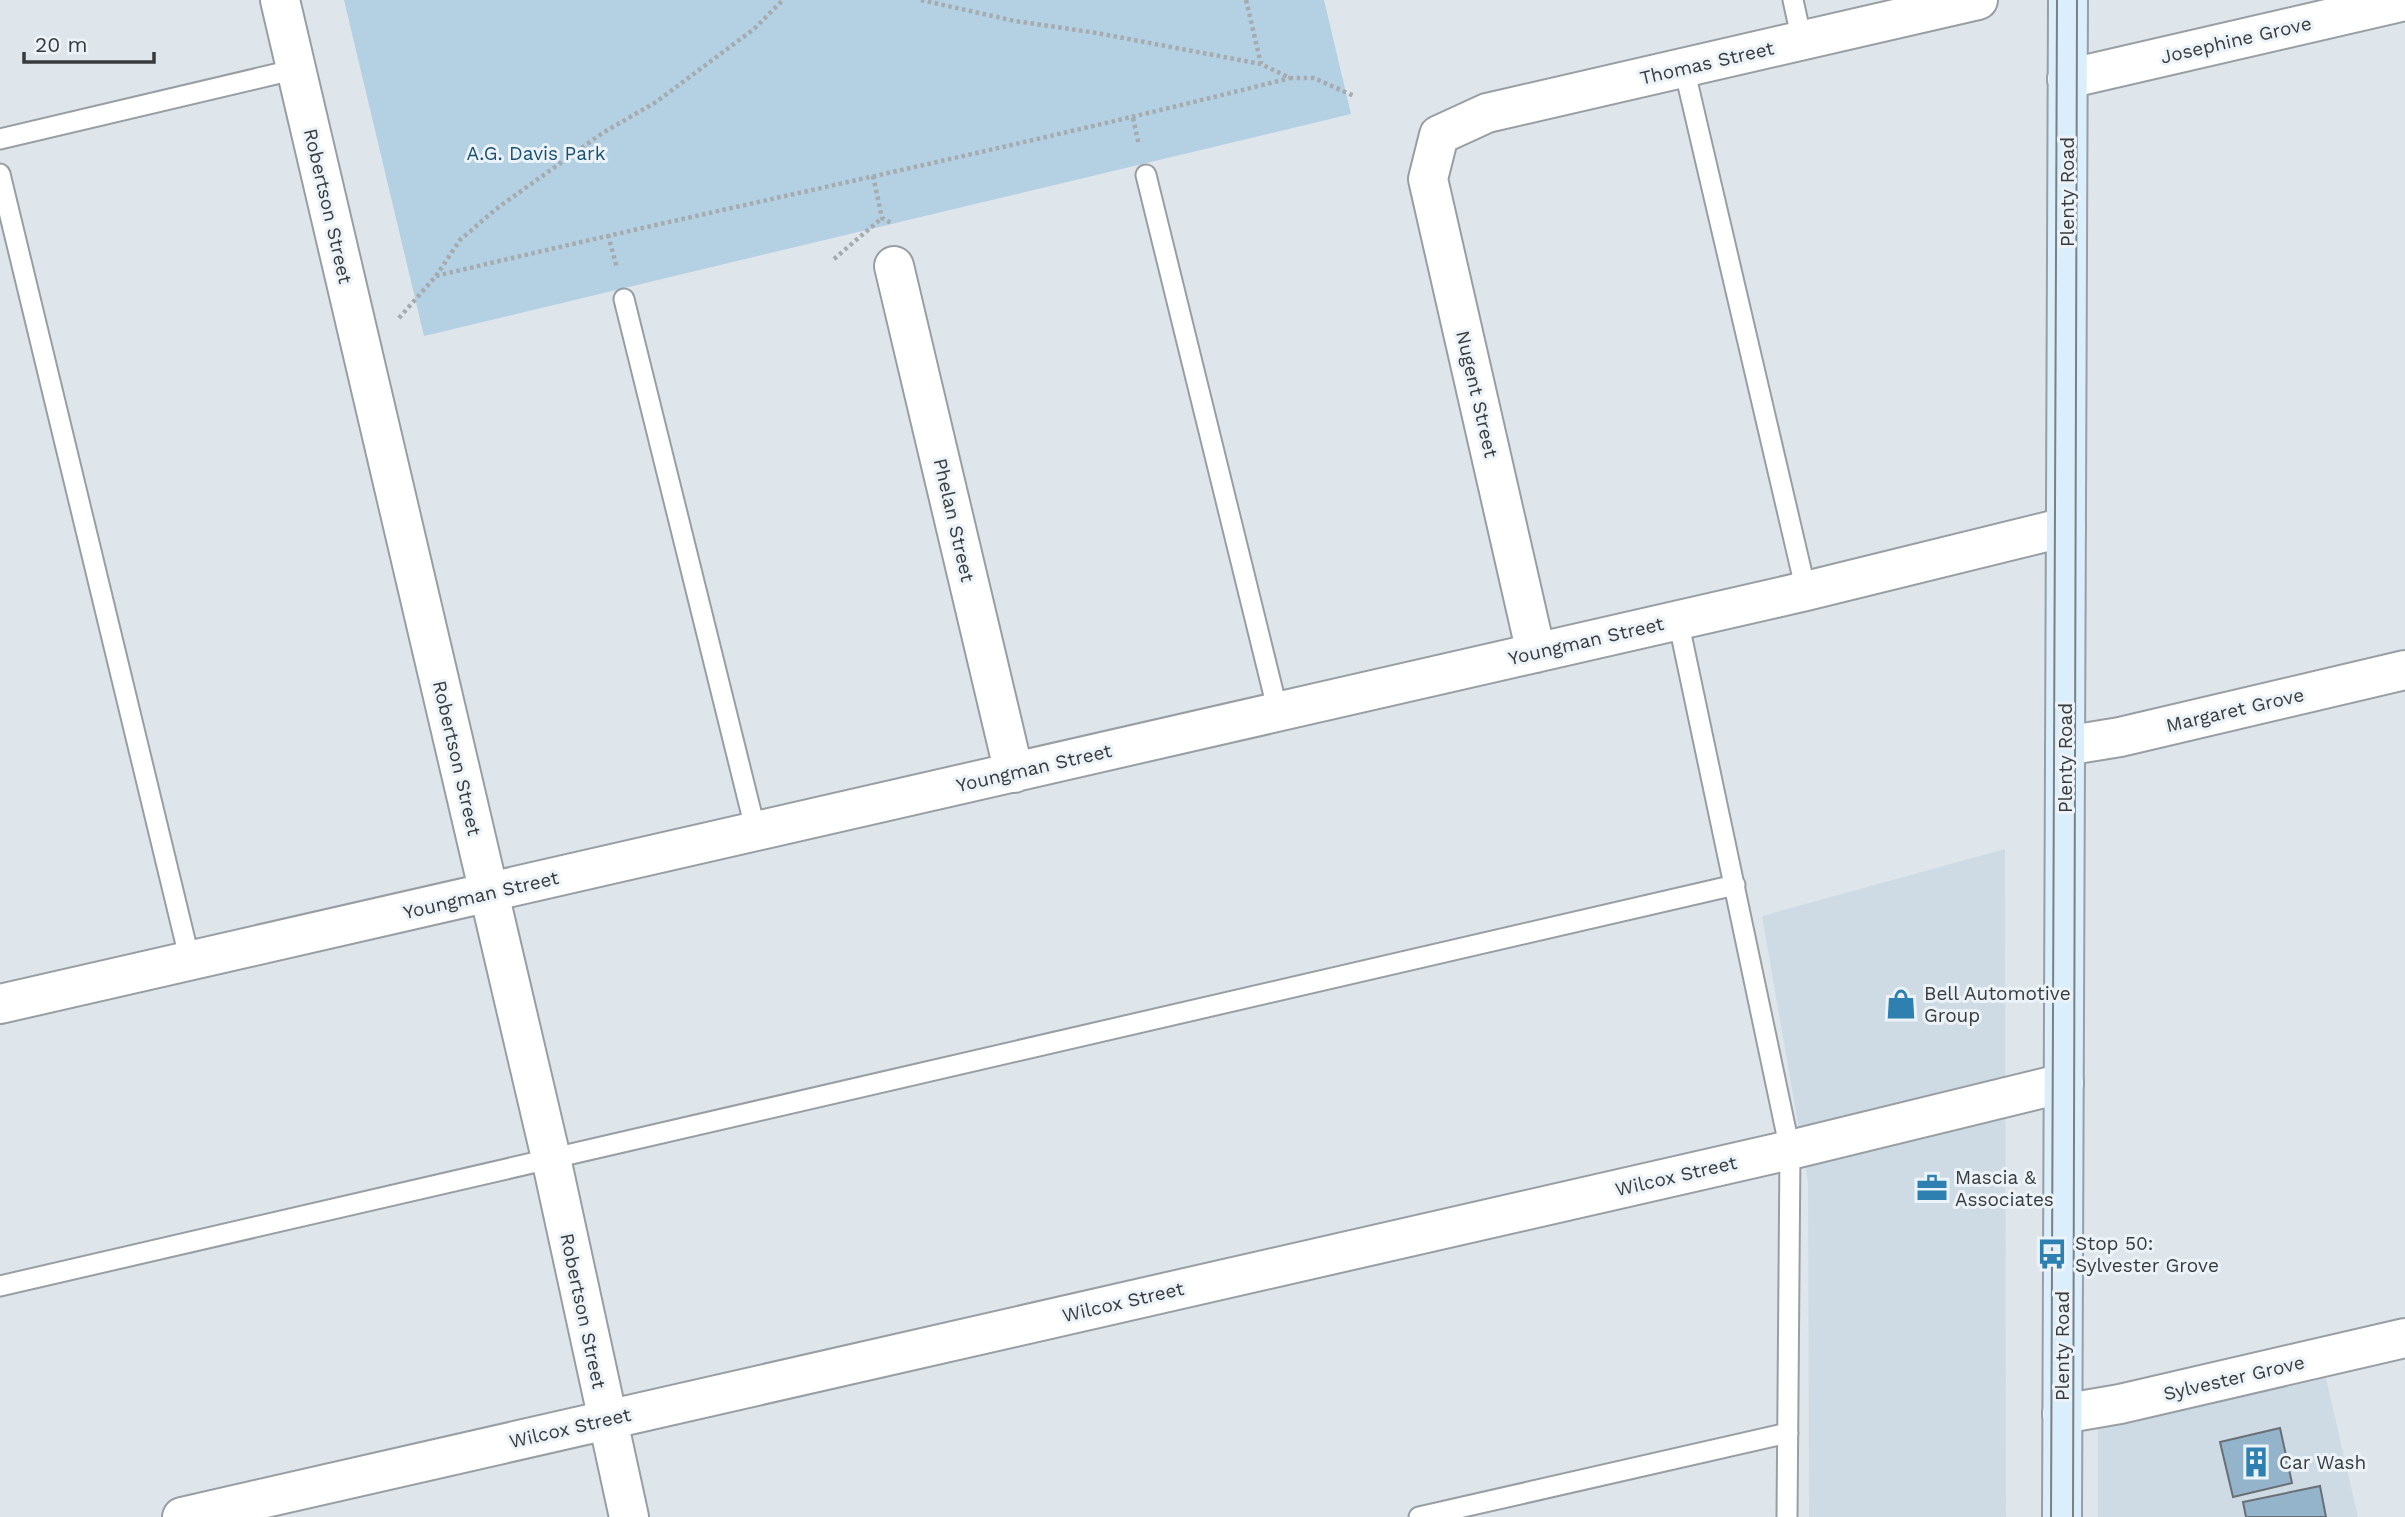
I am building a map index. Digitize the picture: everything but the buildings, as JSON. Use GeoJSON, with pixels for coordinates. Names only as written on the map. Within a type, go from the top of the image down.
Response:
{"type":"FeatureCollection","features":[{"type":"Feature","properties":{"kind":"main road","name":"Plenty Road"},"geometry":{"type":"LineString","coordinates":[[2062,1517],[2068,0]]}},
{"type":"Feature","properties":{"kind":"street","name":"Robertson Street"},"geometry":{"type":"LineString","coordinates":[[280,0],[551,1158],[629,1517]]}},
{"type":"Feature","properties":{"kind":"street","name":"Thomas Street"},"geometry":{"type":"LineString","coordinates":[[1439,135],[1487,113],[1978,0]]}},
{"type":"Feature","properties":{"kind":"street","name":"Josephine Grove"},"geometry":{"type":"LineString","coordinates":[[2067,79],[2405,1]]}},
{"type":"Feature","properties":{"kind":"street","name":"Nugent Street"},"geometry":{"type":"LineString","coordinates":[[1439,135],[1428,179],[1536,653]]}},
{"type":"Feature","properties":{"kind":"street","name":"Phelan Street"},"geometry":{"type":"LineString","coordinates":[[894,266],[1014,773]]}},
{"type":"Feature","properties":{"kind":"street","name":"Youngman Street"},"geometry":{"type":"LineString","coordinates":[[0,1004],[1806,591],[2066,527]]}},
{"type":"Feature","properties":{"kind":"street","name":"Margaret Grove"},"geometry":{"type":"LineString","coordinates":[[2065,746],[2120,737],[2405,670]]}},
{"type":"Feature","properties":{"kind":"street","name":"Wilcox Street"},"geometry":{"type":"LineString","coordinates":[[182,1517],[1790,1150],[2064,1083]]}},
{"type":"Feature","properties":{"kind":"street","name":"Sylvester Grove"},"geometry":{"type":"LineString","coordinates":[[2062,1414],[2120,1404],[2405,1338]]}},
{"type":"Feature","properties":{"kind":"lane"},"geometry":{"type":"LineString","coordinates":[[1793,0],[1802,41]]}},
{"type":"Feature","properties":{"kind":"lane"},"geometry":{"type":"LineString","coordinates":[[1684,68],[1806,591]]}},
{"type":"Feature","properties":{"kind":"lane"},"geometry":{"type":"LineString","coordinates":[[0,139],[297,69]]}},
{"type":"Feature","properties":{"kind":"lane"},"geometry":{"type":"LineString","coordinates":[[0,174],[190,961]]}},
{"type":"Feature","properties":{"kind":"lane"},"geometry":{"type":"LineString","coordinates":[[1146,175],[1278,712]]}},
{"type":"Feature","properties":{"kind":"lane"},"geometry":{"type":"LineString","coordinates":[[624,299],[756,832]]}},
{"type":"Feature","properties":{"kind":"lane"},"geometry":{"type":"LineString","coordinates":[[1678,620],[1790,1150],[1787,1517]]}},
{"type":"Feature","properties":{"kind":"lane"},"geometry":{"type":"LineString","coordinates":[[0,1286],[1735,885]]}},
{"type":"Feature","properties":{"kind":"lane"},"geometry":{"type":"LineString","coordinates":[[1419,1517],[1788,1433]]}},
{"type":"Feature","properties":{"kind":"path"},"geometry":{"type":"LineString","coordinates":[[399,318],[436,276],[460,240],[496,209],[604,132],[656,102],[754,29],[783,0]]}},
{"type":"Feature","properties":{"kind":"path"},"geometry":{"type":"LineString","coordinates":[[921,0],[1015,21],[1097,33],[1261,64],[1290,78]]}},
{"type":"Feature","properties":{"kind":"path"},"geometry":{"type":"LineString","coordinates":[[1246,0],[1261,64]]}},
{"type":"Feature","properties":{"kind":"path"},"geometry":{"type":"LineString","coordinates":[[436,276],[1133,118],[1290,78],[1314,78],[1354,96]]}},
{"type":"Feature","properties":{"kind":"path"},"geometry":{"type":"LineString","coordinates":[[834,259],[882,218],[873,176]]}},
{"type":"Feature","properties":{"kind":"shaded area"},"geometry":{"type":"Polygon","coordinates":[[[2005,849],[2006,1517],[1809,1517],[1808,1182],[1762,916],[2005,849]]]}},
{"type":"Feature","properties":{"kind":"shaded area"},"geometry":{"type":"Polygon","coordinates":[[[2326,1378],[2358,1517],[2098,1517],[2098,1429],[2326,1378]]]}},
{"type":"Feature","properties":{"kind":"green space","name":"A.G. Davis Park"},"geometry":{"type":"Polygon","coordinates":[[[344,0],[1324,0],[1351,114],[424,336],[344,0]]]}},
{"type":"Feature","properties":{"kind":"tram line"},"geometry":{"type":"LineString","coordinates":[[2051,1517],[2057,0]]}},
{"type":"Feature","properties":{"kind":"tram line"},"geometry":{"type":"LineString","coordinates":[[2073,1517],[2077,0]]}},
{"type":"Feature","properties":{"kind":"place","name":"Bell Automotive Group"},"geometry":{"type":"Point","coordinates":[1901,1004]}},
{"type":"Feature","properties":{"kind":"place","name":"Mascia & Associates"},"geometry":{"type":"Point","coordinates":[1932,1188]}},
{"type":"Feature","properties":{"kind":"place","name":"Stop 50: Sylvester Grove"},"geometry":{"type":"Point","coordinates":[2052,1254]}},
{"type":"Feature","properties":{"kind":"place","name":"Car Wash"},"geometry":{"type":"Point","coordinates":[2256,1462]}}]}
